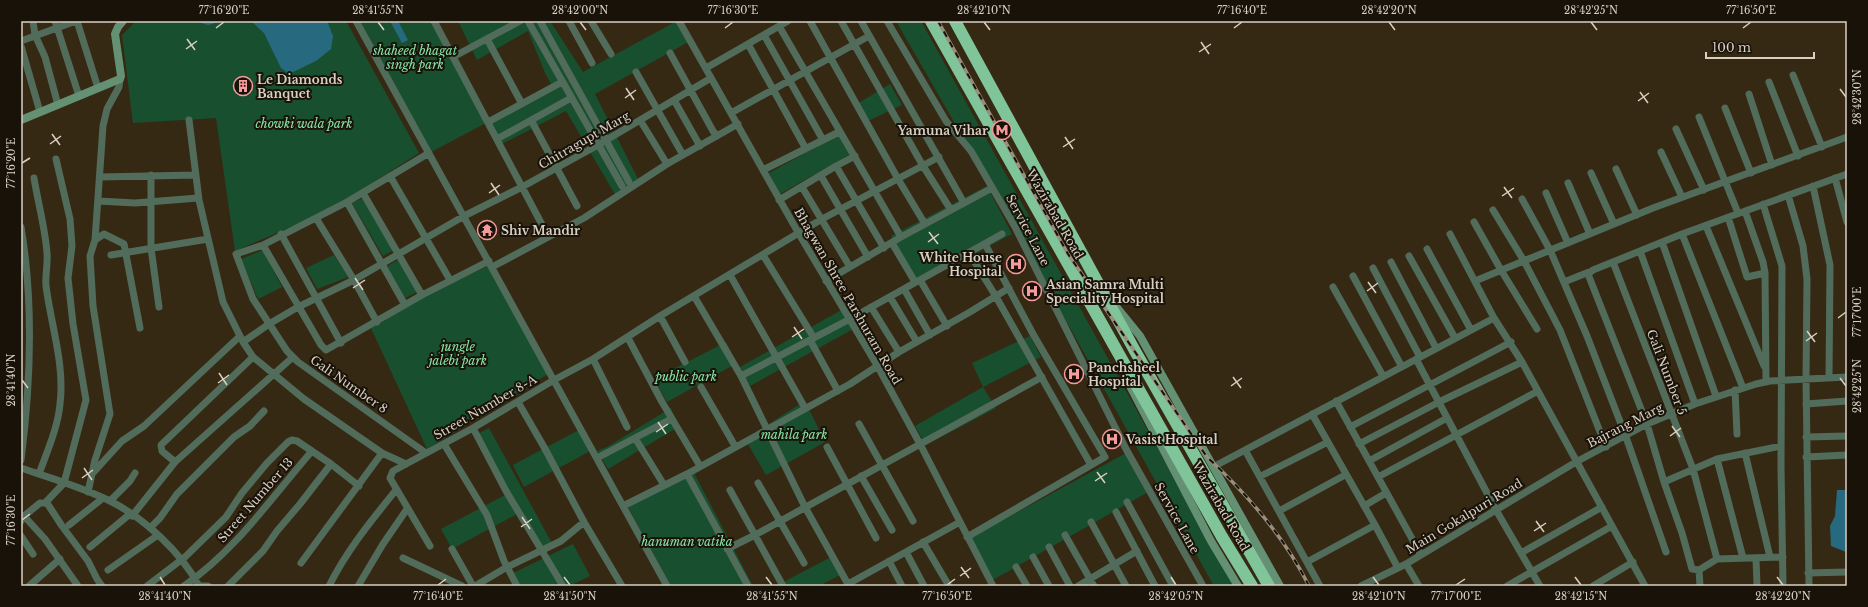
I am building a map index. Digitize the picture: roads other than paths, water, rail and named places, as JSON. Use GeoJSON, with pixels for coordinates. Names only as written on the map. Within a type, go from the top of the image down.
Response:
{"type":"FeatureCollection","features":[{"type":"Feature","properties":{"kind":"highway","name":"Wazirabad Road"},"geometry":{"type":"LineString","coordinates":[[931,21],[1222,537],[1252,586]]}},
{"type":"Feature","properties":{"kind":"highway","name":"Wazirabad Road"},"geometry":{"type":"LineString","coordinates":[[955,21],[1135,351],[1269,586]]}},
{"type":"Feature","properties":{"kind":"main road"},"geometry":{"type":"LineString","coordinates":[[21,120],[120,79],[121,76],[115,34],[123,21]]}},
{"type":"Feature","properties":{"kind":"main road"},"geometry":{"type":"LineString","coordinates":[[1101,288],[1140,336],[1280,586]]}},
{"type":"Feature","properties":{"kind":"main road"},"geometry":{"type":"LineString","coordinates":[[1088,299],[1106,339],[1211,541],[1238,586]]}},
{"type":"Feature","properties":{"kind":"street"},"geometry":{"type":"LineString","coordinates":[[33,21],[35,35],[45,58],[58,105]]}},
{"type":"Feature","properties":{"kind":"street"},"geometry":{"type":"LineString","coordinates":[[21,41],[56,24],[77,21],[98,88]]}},
{"type":"Feature","properties":{"kind":"street"},"geometry":{"type":"LineString","coordinates":[[356,21],[597,458],[664,585]]}},
{"type":"Feature","properties":{"kind":"street"},"geometry":{"type":"LineString","coordinates":[[434,21],[548,236]]}},
{"type":"Feature","properties":{"kind":"street"},"geometry":{"type":"LineString","coordinates":[[453,57],[520,21]]}},
{"type":"Feature","properties":{"kind":"street"},"geometry":{"type":"LineString","coordinates":[[528,21],[622,186]]}},
{"type":"Feature","properties":{"kind":"street"},"geometry":{"type":"LineString","coordinates":[[540,21],[629,182]]}},
{"type":"Feature","properties":{"kind":"street"},"geometry":{"type":"LineString","coordinates":[[569,21],[592,63]]}},
{"type":"Feature","properties":{"kind":"street"},"geometry":{"type":"LineString","coordinates":[[591,21],[611,54]]}},
{"type":"Feature","properties":{"kind":"street","name":"Bhagwan Shree Parshuram Road"},"geometry":{"type":"LineString","coordinates":[[679,21],[826,281],[878,367],[920,444],[993,586]]}},
{"type":"Feature","properties":{"kind":"street"},"geometry":{"type":"LineString","coordinates":[[706,68],[788,21]]}},
{"type":"Feature","properties":{"kind":"street"},"geometry":{"type":"LineString","coordinates":[[810,21],[898,179],[925,224]]}},
{"type":"Feature","properties":{"kind":"street"},"geometry":{"type":"LineString","coordinates":[[841,21],[923,166],[951,210]]}},
{"type":"Feature","properties":{"kind":"street"},"geometry":{"type":"LineString","coordinates":[[861,21],[964,203]]}},
{"type":"Feature","properties":{"kind":"street","name":"Service Lane"},"geometry":{"type":"LineString","coordinates":[[887,21],[946,121],[971,151],[1015,227],[1126,449],[1203,586]]}},
{"type":"Feature","properties":{"kind":"street"},"geometry":{"type":"LineString","coordinates":[[56,24],[79,96]]}},
{"type":"Feature","properties":{"kind":"street"},"geometry":{"type":"LineString","coordinates":[[779,26],[806,71],[839,132],[876,191],[901,237]]}},
{"type":"Feature","properties":{"kind":"street"},"geometry":{"type":"LineString","coordinates":[[764,35],[823,140]]}},
{"type":"Feature","properties":{"kind":"street"},"geometry":{"type":"LineString","coordinates":[[731,112],[869,36]]}},
{"type":"Feature","properties":{"kind":"street"},"geometry":{"type":"LineString","coordinates":[[487,39],[522,104]]}},
{"type":"Feature","properties":{"kind":"street"},"geometry":{"type":"LineString","coordinates":[[748,44],[772,90],[806,148]]}},
{"type":"Feature","properties":{"kind":"street"},"geometry":{"type":"LineString","coordinates":[[21,46],[40,112]]}},
{"type":"Feature","properties":{"kind":"street"},"geometry":{"type":"LineString","coordinates":[[670,53],[717,136]]}},
{"type":"Feature","properties":{"kind":"street"},"geometry":{"type":"LineString","coordinates":[[636,72],[683,155]]}},
{"type":"Feature","properties":{"kind":"street"},"geometry":{"type":"LineString","coordinates":[[1793,75],[1822,147]]}},
{"type":"Feature","properties":{"kind":"street","name":"Chitragupt Marg"},"geometry":{"type":"LineString","coordinates":[[92,474],[122,441],[149,421],[241,339],[298,307],[354,280],[464,216],[522,187],[598,145],[712,78]]}},
{"type":"Feature","properties":{"kind":"street"},"geometry":{"type":"LineString","coordinates":[[88,492],[110,414],[93,306],[90,256],[95,240],[103,126],[108,107],[119,87],[120,79]]}},
{"type":"Feature","properties":{"kind":"street"},"geometry":{"type":"LineString","coordinates":[[488,122],[562,82]]}},
{"type":"Feature","properties":{"kind":"street"},"geometry":{"type":"LineString","coordinates":[[1769,82],[1798,156]]}},
{"type":"Feature","properties":{"kind":"street"},"geometry":{"type":"LineString","coordinates":[[1749,94],[1772,165]]}},
{"type":"Feature","properties":{"kind":"street"},"geometry":{"type":"LineString","coordinates":[[497,139],[571,98]]}},
{"type":"Feature","properties":{"kind":"street"},"geometry":{"type":"LineString","coordinates":[[674,100],[700,146]]}},
{"type":"Feature","properties":{"kind":"street"},"geometry":{"type":"LineString","coordinates":[[1725,108],[1751,173]]}},
{"type":"Feature","properties":{"kind":"street"},"geometry":{"type":"LineString","coordinates":[[1699,117],[1726,182],[1742,212],[1763,262],[1765,273],[1766,382]]}},
{"type":"Feature","properties":{"kind":"street"},"geometry":{"type":"LineString","coordinates":[[189,120],[198,198],[223,302],[241,339],[253,357],[304,399],[382,453],[406,464]]}},
{"type":"Feature","properties":{"kind":"street"},"geometry":{"type":"LineString","coordinates":[[531,120],[577,206]]}},
{"type":"Feature","properties":{"kind":"street"},"geometry":{"type":"LineString","coordinates":[[640,120],[667,164]]}},
{"type":"Feature","properties":{"kind":"street"},"geometry":{"type":"LineString","coordinates":[[429,153],[347,202],[263,245],[323,348],[330,350],[450,280],[490,264],[584,218],[667,164],[738,124]]}},
{"type":"Feature","properties":{"kind":"street"},"geometry":{"type":"LineString","coordinates":[[1676,129],[1704,190]]}},
{"type":"Feature","properties":{"kind":"street"},"geometry":{"type":"LineString","coordinates":[[763,170],[839,132]]}},
{"type":"Feature","properties":{"kind":"street"},"geometry":{"type":"LineString","coordinates":[[1475,281],[1682,197],[1847,137]]}},
{"type":"Feature","properties":{"kind":"street"},"geometry":{"type":"LineString","coordinates":[[1661,152],[1682,197]]}},
{"type":"Feature","properties":{"kind":"street"},"geometry":{"type":"LineString","coordinates":[[780,200],[855,156]]}},
{"type":"Feature","properties":{"kind":"street","name":"Street Number 8-A"},"geometry":{"type":"LineString","coordinates":[[396,490],[390,478],[391,474],[406,464],[473,428],[554,380],[593,359],[628,338],[660,316],[822,219],[939,157]]}},
{"type":"Feature","properties":{"kind":"street"},"geometry":{"type":"LineString","coordinates":[[56,159],[70,219],[72,246],[68,278],[73,324],[86,395],[83,414],[64,483],[46,503],[40,503],[22,519],[46,539],[78,586]]}},
{"type":"Feature","properties":{"kind":"street"},"geometry":{"type":"LineString","coordinates":[[836,166],[884,248]]}},
{"type":"Feature","properties":{"kind":"street"},"geometry":{"type":"LineString","coordinates":[[1616,169],[1637,215]]}},
{"type":"Feature","properties":{"kind":"street"},"geometry":{"type":"LineString","coordinates":[[1591,173],[1614,224]]}},
{"type":"Feature","properties":{"kind":"street"},"geometry":{"type":"LineString","coordinates":[[1564,282],[1682,234],[1847,174]]}},
{"type":"Feature","properties":{"kind":"street"},"geometry":{"type":"LineString","coordinates":[[150,175],[151,248],[159,307]]}},
{"type":"Feature","properties":{"kind":"street"},"geometry":{"type":"LineString","coordinates":[[100,177],[196,175]]}},
{"type":"Feature","properties":{"kind":"street"},"geometry":{"type":"LineString","coordinates":[[390,176],[450,280]]}},
{"type":"Feature","properties":{"kind":"street"},"geometry":{"type":"LineString","coordinates":[[821,176],[868,257]]}},
{"type":"Feature","properties":{"kind":"street"},"geometry":{"type":"LineString","coordinates":[[34,178],[45,236],[47,255],[46,283],[55,338],[61,391],[59,411],[48,450],[39,474]]}},
{"type":"Feature","properties":{"kind":"street"},"geometry":{"type":"LineString","coordinates":[[1835,178],[1847,222]]}},
{"type":"Feature","properties":{"kind":"street"},"geometry":{"type":"LineString","coordinates":[[1568,183],[1590,234]]}},
{"type":"Feature","properties":{"kind":"street"},"geometry":{"type":"LineString","coordinates":[[1813,186],[1830,265],[1829,378]]}},
{"type":"Feature","properties":{"kind":"street"},"geometry":{"type":"LineString","coordinates":[[802,187],[850,267]]}},
{"type":"Feature","properties":{"kind":"street"},"geometry":{"type":"LineString","coordinates":[[826,281],[901,237],[992,188]]}},
{"type":"Feature","properties":{"kind":"street"},"geometry":{"type":"LineString","coordinates":[[363,193],[422,295]]}},
{"type":"Feature","properties":{"kind":"street"},"geometry":{"type":"LineString","coordinates":[[1546,193],[1568,243]]}},
{"type":"Feature","properties":{"kind":"street"},"geometry":{"type":"LineString","coordinates":[[1788,195],[1806,259],[1806,457],[1809,586]]}},
{"type":"Feature","properties":{"kind":"street"},"geometry":{"type":"LineString","coordinates":[[98,201],[135,203],[198,198]]}},
{"type":"Feature","properties":{"kind":"street"},"geometry":{"type":"LineString","coordinates":[[1522,199],[1550,250],[1564,282],[1626,436],[1666,552]]}},
{"type":"Feature","properties":{"kind":"street"},"geometry":{"type":"LineString","coordinates":[[347,202],[405,305]]}},
{"type":"Feature","properties":{"kind":"street"},"geometry":{"type":"LineString","coordinates":[[1763,204],[1782,266],[1781,446],[1783,586]]}},
{"type":"Feature","properties":{"kind":"street"},"geometry":{"type":"LineString","coordinates":[[1493,210],[1524,261],[1560,330],[1606,447]]}},
{"type":"Feature","properties":{"kind":"street"},"geometry":{"type":"LineString","coordinates":[[1728,217],[1747,277],[1765,273]]}},
{"type":"Feature","properties":{"kind":"street"},"geometry":{"type":"LineString","coordinates":[[316,218],[354,280],[377,322]]}},
{"type":"Feature","properties":{"kind":"street"},"geometry":{"type":"LineString","coordinates":[[1474,222],[1537,329]]}},
{"type":"Feature","properties":{"kind":"street"},"geometry":{"type":"LineString","coordinates":[[1706,226],[1765,370]]}},
{"type":"Feature","properties":{"kind":"street"},"geometry":{"type":"LineString","coordinates":[[21,227],[26,254],[31,342],[24,408],[21,460]]}},
{"type":"Feature","properties":{"kind":"street"},"geometry":{"type":"LineString","coordinates":[[95,240],[104,234],[124,244],[127,252],[140,328]]}},
{"type":"Feature","properties":{"kind":"street"},"geometry":{"type":"LineString","coordinates":[[282,234],[341,343]]}},
{"type":"Feature","properties":{"kind":"street"},"geometry":{"type":"LineString","coordinates":[[741,376],[850,319],[1002,234]]}},
{"type":"Feature","properties":{"kind":"street"},"geometry":{"type":"LineString","coordinates":[[1450,234],[1494,318],[1511,342],[1645,586]]}},
{"type":"Feature","properties":{"kind":"street"},"geometry":{"type":"LineString","coordinates":[[1682,234],[1743,388]]}},
{"type":"Feature","properties":{"kind":"street"},"geometry":{"type":"LineString","coordinates":[[110,255],[208,239]]}},
{"type":"Feature","properties":{"kind":"street"},"geometry":{"type":"LineString","coordinates":[[1662,242],[1716,396]]}},
{"type":"Feature","properties":{"kind":"street"},"geometry":{"type":"LineString","coordinates":[[892,243],[947,326]]}},
{"type":"Feature","properties":{"kind":"street"},"geometry":{"type":"LineString","coordinates":[[967,538],[1105,458],[1033,334],[985,244]]}},
{"type":"Feature","properties":{"kind":"street","name":"Gali Number 8"},"geometry":{"type":"LineString","coordinates":[[263,245],[236,254],[253,299],[293,357],[426,453]]}},
{"type":"Feature","properties":{"kind":"street"},"geometry":{"type":"LineString","coordinates":[[1427,249],[1471,330]]}},
{"type":"Feature","properties":{"kind":"street"},"geometry":{"type":"LineString","coordinates":[[1640,251],[1695,404]]}},
{"type":"Feature","properties":{"kind":"street"},"geometry":{"type":"LineString","coordinates":[[969,253],[995,295],[1091,465]]}},
{"type":"Feature","properties":{"kind":"street"},"geometry":{"type":"LineString","coordinates":[[763,255],[812,339],[838,390]]}},
{"type":"Feature","properties":{"kind":"street"},"geometry":{"type":"LineString","coordinates":[[1410,256],[1455,338]]}},
{"type":"Feature","properties":{"kind":"street"},"geometry":{"type":"LineString","coordinates":[[1391,262],[1436,348]]}},
{"type":"Feature","properties":{"kind":"street","name":"Gali Number 5"},"geometry":{"type":"LineString","coordinates":[[1613,262],[1693,469],[1717,559]]}},
{"type":"Feature","properties":{"kind":"street"},"geometry":{"type":"LineString","coordinates":[[1373,268],[1418,358],[1438,402],[1496,510],[1540,586]]}},
{"type":"Feature","properties":{"kind":"street"},"geometry":{"type":"LineString","coordinates":[[1589,272],[1589,278],[1647,424],[1664,482],[1682,533],[1690,566],[1695,570],[1699,570],[1717,559],[1783,558]]}},
{"type":"Feature","properties":{"kind":"street"},"geometry":{"type":"LineString","coordinates":[[730,275],[805,408]]}},
{"type":"Feature","properties":{"kind":"street"},"geometry":{"type":"LineString","coordinates":[[1352,276],[1402,367]]}},
{"type":"Feature","properties":{"kind":"street"},"geometry":{"type":"LineString","coordinates":[[1333,287],[1383,376]]}},
{"type":"Feature","properties":{"kind":"street"},"geometry":{"type":"LineString","coordinates":[[623,506],[687,474],[838,390],[878,367],[899,352],[947,326],[995,295],[1009,288]]}},
{"type":"Feature","properties":{"kind":"street"},"geometry":{"type":"LineString","coordinates":[[904,289],[930,335]]}},
{"type":"Feature","properties":{"kind":"street"},"geometry":{"type":"LineString","coordinates":[[694,296],[741,376],[766,429],[848,585],[960,522]]}},
{"type":"Feature","properties":{"kind":"street"},"geometry":{"type":"LineString","coordinates":[[890,297],[917,342]]}},
{"type":"Feature","properties":{"kind":"street"},"geometry":{"type":"LineString","coordinates":[[871,307],[899,352]]}},
{"type":"Feature","properties":{"kind":"street"},"geometry":{"type":"LineString","coordinates":[[660,316],[685,362]]}},
{"type":"Feature","properties":{"kind":"street"},"geometry":{"type":"LineString","coordinates":[[1213,467],[1494,318]]}},
{"type":"Feature","properties":{"kind":"street"},"geometry":{"type":"LineString","coordinates":[[628,338],[671,419],[700,466]]}},
{"type":"Feature","properties":{"kind":"street"},"geometry":{"type":"LineString","coordinates":[[1350,427],[1511,342]]}},
{"type":"Feature","properties":{"kind":"street"},"geometry":{"type":"LineString","coordinates":[[175,462],[162,451],[161,445],[253,357]]}},
{"type":"Feature","properties":{"kind":"street"},"geometry":{"type":"LineString","coordinates":[[90,547],[131,515],[175,462],[293,357]]}},
{"type":"Feature","properties":{"kind":"street"},"geometry":{"type":"LineString","coordinates":[[593,359],[627,427]]}},
{"type":"Feature","properties":{"kind":"street"},"geometry":{"type":"LineString","coordinates":[[1359,444],[1438,402],[1522,362]]}},
{"type":"Feature","properties":{"kind":"street"},"geometry":{"type":"LineString","coordinates":[[727,549],[1042,377]]}},
{"type":"Feature","properties":{"kind":"street","name":"Bajrang Marg"},"geometry":{"type":"LineString","coordinates":[[1576,462],[1647,424],[1695,404],[1735,390],[1766,382],[1781,380],[1847,377]]}},
{"type":"Feature","properties":{"kind":"street"},"geometry":{"type":"LineString","coordinates":[[701,387],[735,446]]}},
{"type":"Feature","properties":{"kind":"street"},"geometry":{"type":"LineString","coordinates":[[1735,390],[1738,434]]}},
{"type":"Feature","properties":{"kind":"street"},"geometry":{"type":"LineString","coordinates":[[1378,477],[1538,391]]}},
{"type":"Feature","properties":{"kind":"street"},"geometry":{"type":"LineString","coordinates":[[518,402],[584,522],[622,586]]}},
{"type":"Feature","properties":{"kind":"street"},"geometry":{"type":"LineString","coordinates":[[1336,402],[1421,555]]}},
{"type":"Feature","properties":{"kind":"street"},"geometry":{"type":"LineString","coordinates":[[1806,404],[1847,402]]}},
{"type":"Feature","properties":{"kind":"street"},"geometry":{"type":"LineString","coordinates":[[150,528],[160,518],[181,489],[234,437],[250,426],[264,411]]}},
{"type":"Feature","properties":{"kind":"street"},"geometry":{"type":"LineString","coordinates":[[1312,414],[1376,525],[1398,568]]}},
{"type":"Feature","properties":{"kind":"street"},"geometry":{"type":"LineString","coordinates":[[1369,461],[1447,418]]}},
{"type":"Feature","properties":{"kind":"street"},"geometry":{"type":"LineString","coordinates":[[597,458],[671,419]]}},
{"type":"Feature","properties":{"kind":"street"},"geometry":{"type":"LineString","coordinates":[[859,424],[913,521]]}},
{"type":"Feature","properties":{"kind":"street"},"geometry":{"type":"LineString","coordinates":[[473,428],[506,491],[563,586]]}},
{"type":"Feature","properties":{"kind":"street"},"geometry":{"type":"LineString","coordinates":[[1806,437],[1847,436]]}},
{"type":"Feature","properties":{"kind":"street"},"geometry":{"type":"LineString","coordinates":[[635,438],[664,485]]}},
{"type":"Feature","properties":{"kind":"street"},"geometry":{"type":"LineString","coordinates":[[147,586],[182,560],[226,517],[242,493],[267,463],[288,442],[292,440],[297,441],[331,464],[359,486]]}},
{"type":"Feature","properties":{"kind":"street"},"geometry":{"type":"LineString","coordinates":[[1261,476],[1328,442]]}},
{"type":"Feature","properties":{"kind":"street"},"geometry":{"type":"LineString","coordinates":[[444,444],[487,515],[507,567],[517,586]]}},
{"type":"Feature","properties":{"kind":"street"},"geometry":{"type":"LineString","coordinates":[[1664,482],[1717,459],[1781,446]]}},
{"type":"Feature","properties":{"kind":"street"},"geometry":{"type":"LineString","coordinates":[[827,447],[876,538]]}},
{"type":"Feature","properties":{"kind":"street"},"geometry":{"type":"LineString","coordinates":[[1245,450],[1261,476],[1320,586]]}},
{"type":"Feature","properties":{"kind":"street","name":"Street Number 13"},"geometry":{"type":"LineString","coordinates":[[184,586],[234,544],[276,492],[312,451]]}},
{"type":"Feature","properties":{"kind":"street"},"geometry":{"type":"LineString","coordinates":[[301,563],[382,453]]}},
{"type":"Feature","properties":{"kind":"street"},"geometry":{"type":"LineString","coordinates":[[1745,453],[1770,557]]}},
{"type":"Feature","properties":{"kind":"street"},"geometry":{"type":"LineString","coordinates":[[1806,457],[1847,456]]}},
{"type":"Feature","properties":{"kind":"street"},"geometry":{"type":"LineString","coordinates":[[1717,459],[1743,558]]}},
{"type":"Feature","properties":{"kind":"street","name":"Main Gokalpuri Road"},"geometry":{"type":"LineString","coordinates":[[1361,586],[1406,564],[1576,462]]}},
{"type":"Feature","properties":{"kind":"street"},"geometry":{"type":"LineString","coordinates":[[228,586],[263,551],[277,531],[331,464]]}},
{"type":"Feature","properties":{"kind":"street"},"geometry":{"type":"LineString","coordinates":[[21,468],[107,500],[131,515],[158,535],[182,560],[199,586],[208,586]]}},
{"type":"Feature","properties":{"kind":"street"},"geometry":{"type":"LineString","coordinates":[[68,525],[107,500],[130,481],[135,473]]}},
{"type":"Feature","properties":{"kind":"street"},"geometry":{"type":"LineString","coordinates":[[687,474],[748,586]]}},
{"type":"Feature","properties":{"kind":"street"},"geometry":{"type":"LineString","coordinates":[[1279,511],[1346,475]]}},
{"type":"Feature","properties":{"kind":"street"},"geometry":{"type":"LineString","coordinates":[[861,476],[892,530]]}},
{"type":"Feature","properties":{"kind":"street"},"geometry":{"type":"LineString","coordinates":[[758,483],[804,563]]}},
{"type":"Feature","properties":{"kind":"street"},"geometry":{"type":"LineString","coordinates":[[329,586],[340,564],[356,540],[396,490],[430,546]]}},
{"type":"Feature","properties":{"kind":"street"},"geometry":{"type":"LineString","coordinates":[[730,490],[783,586]]}},
{"type":"Feature","properties":{"kind":"street"},"geometry":{"type":"LineString","coordinates":[[1364,506],[1386,493]]}},
{"type":"Feature","properties":{"kind":"street"},"geometry":{"type":"LineString","coordinates":[[1126,502],[1173,586]]}},
{"type":"Feature","properties":{"kind":"street"},"geometry":{"type":"LineString","coordinates":[[46,503],[55,513],[62,526],[88,561],[102,586]]}},
{"type":"Feature","properties":{"kind":"street"},"geometry":{"type":"LineString","coordinates":[[1521,553],[1602,507]]}},
{"type":"Feature","properties":{"kind":"street"},"geometry":{"type":"LineString","coordinates":[[358,586],[383,544],[407,509]]}},
{"type":"Feature","properties":{"kind":"street"},"geometry":{"type":"LineString","coordinates":[[1116,512],[1155,586]]}},
{"type":"Feature","properties":{"kind":"street"},"geometry":{"type":"LineString","coordinates":[[452,549],[474,586],[507,567],[561,542],[584,522]]}},
{"type":"Feature","properties":{"kind":"street"},"geometry":{"type":"LineString","coordinates":[[1091,522],[1126,586]]}},
{"type":"Feature","properties":{"kind":"street"},"geometry":{"type":"LineString","coordinates":[[1307,562],[1376,525]]}},
{"type":"Feature","properties":{"kind":"street"},"geometry":{"type":"LineString","coordinates":[[1507,586],[1612,526]]}},
{"type":"Feature","properties":{"kind":"street"},"geometry":{"type":"LineString","coordinates":[[108,570],[158,535]]}},
{"type":"Feature","properties":{"kind":"street"},"geometry":{"type":"LineString","coordinates":[[1065,535],[1094,586]]}},
{"type":"Feature","properties":{"kind":"street"},"geometry":{"type":"LineString","coordinates":[[21,536],[33,554]]}},
{"type":"Feature","properties":{"kind":"street"},"geometry":{"type":"LineString","coordinates":[[924,542],[949,586]]}},
{"type":"Feature","properties":{"kind":"street"},"geometry":{"type":"LineString","coordinates":[[1049,547],[1070,586]]}},
{"type":"Feature","properties":{"kind":"street"},"geometry":{"type":"LineString","coordinates":[[1078,586],[1137,551]]}},
{"type":"Feature","properties":{"kind":"street"},"geometry":{"type":"LineString","coordinates":[[906,552],[924,586]]}},
{"type":"Feature","properties":{"kind":"street"},"geometry":{"type":"LineString","coordinates":[[1033,557],[1049,586]]}},
{"type":"Feature","properties":{"kind":"street"},"geometry":{"type":"LineString","coordinates":[[403,558],[462,586]]}},
{"type":"Feature","properties":{"kind":"street"},"geometry":{"type":"LineString","coordinates":[[1756,558],[1757,586]]}},
{"type":"Feature","properties":{"kind":"street"},"geometry":{"type":"LineString","coordinates":[[29,586],[60,559]]}},
{"type":"Feature","properties":{"kind":"street"},"geometry":{"type":"LineString","coordinates":[[889,562],[902,586]]}},
{"type":"Feature","properties":{"kind":"street"},"geometry":{"type":"LineString","coordinates":[[1593,586],[1633,562]]}},
{"type":"Feature","properties":{"kind":"street"},"geometry":{"type":"LineString","coordinates":[[1406,564],[1419,586]]}},
{"type":"Feature","properties":{"kind":"street"},"geometry":{"type":"LineString","coordinates":[[1016,567],[1027,586]]}},
{"type":"Feature","properties":{"kind":"street"},"geometry":{"type":"LineString","coordinates":[[1699,570],[1700,586]]}},
{"type":"Feature","properties":{"kind":"street"},"geometry":{"type":"LineString","coordinates":[[1808,572],[1847,572]]}},
{"type":"Feature","properties":{"kind":"water"},"geometry":{"type":"Polygon","coordinates":[[[194,21],[223,21],[208,25],[194,21]]]}},
{"type":"Feature","properties":{"kind":"water"},"geometry":{"type":"Polygon","coordinates":[[[251,21],[327,21],[333,36],[331,49],[316,61],[289,74],[281,68],[264,33],[251,21]]]}},
{"type":"Feature","properties":{"kind":"water"},"geometry":{"type":"Polygon","coordinates":[[[390,21],[398,21],[408,40],[402,43],[390,21]]]}},
{"type":"Feature","properties":{"kind":"water"},"geometry":{"type":"Polygon","coordinates":[[[1837,490],[1847,490],[1846,552],[1831,546],[1830,526],[1835,516],[1837,490]]]}},
{"type":"Feature","properties":{"kind":"railway"},"geometry":{"type":"LineString","coordinates":[[938,21],[1068,254],[1207,457],[1251,501],[1277,533],[1309,586]]}},
{"type":"Feature","properties":{"kind":"place","name":"Le Diamonds Banquet"},"geometry":{"type":"Point","coordinates":[243,86]}},
{"type":"Feature","properties":{"kind":"place","name":"Yamuna Vihar"},"geometry":{"type":"Point","coordinates":[1002,130]}},
{"type":"Feature","properties":{"kind":"place","name":"Shiv Mandir"},"geometry":{"type":"Point","coordinates":[487,230]}},
{"type":"Feature","properties":{"kind":"place","name":"White House Hospital"},"geometry":{"type":"Point","coordinates":[1016,264]}},
{"type":"Feature","properties":{"kind":"place","name":"Asian Samra Multi Speciality Hospital"},"geometry":{"type":"Point","coordinates":[1032,291]}},
{"type":"Feature","properties":{"kind":"place","name":"Panchsheel Hospital"},"geometry":{"type":"Point","coordinates":[1074,374]}},
{"type":"Feature","properties":{"kind":"place","name":"Vasist Hospital"},"geometry":{"type":"Point","coordinates":[1112,439]}},
{"type":"Feature","properties":{"kind":"park label","name":"shaheed bhagat singh park"},"geometry":{"type":"Point","coordinates":[415,57]}},
{"type":"Feature","properties":{"kind":"park label","name":"chowki wala park"},"geometry":{"type":"Point","coordinates":[304,123]}},
{"type":"Feature","properties":{"kind":"park label","name":"jungle jalebi park"},"geometry":{"type":"Point","coordinates":[458,353]}},
{"type":"Feature","properties":{"kind":"park label","name":"public park"},"geometry":{"type":"Point","coordinates":[686,376]}},
{"type":"Feature","properties":{"kind":"park label","name":"mahila park"},"geometry":{"type":"Point","coordinates":[794,434]}},
{"type":"Feature","properties":{"kind":"park label","name":"hanuman vatika"},"geometry":{"type":"Point","coordinates":[687,541]}}]}
